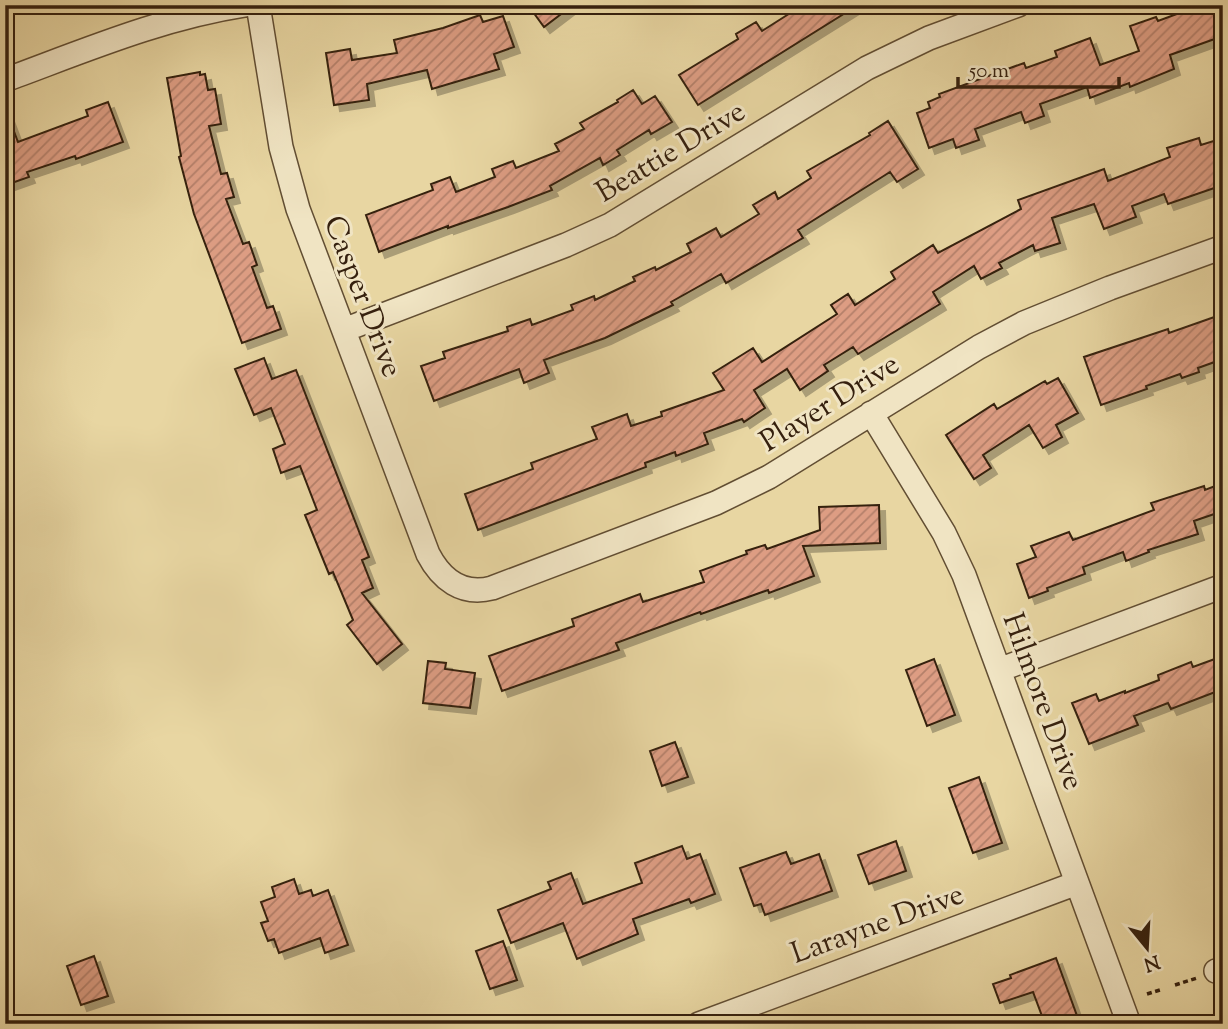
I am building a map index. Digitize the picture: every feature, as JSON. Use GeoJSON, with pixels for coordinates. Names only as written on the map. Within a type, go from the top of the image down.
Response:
{"type":"FeatureCollection","features":[{"type":"Feature","properties":{"kind":"street"},"geometry":{"type":"LineString","coordinates":[[5,80],[143,30],[210,10],[245,5]]}},
{"type":"Feature","properties":{"kind":"street","name":"Casper Drive"},"geometry":{"type":"LineString","coordinates":[[258,5],[281,147],[298,209],[428,554],[443,577],[461,587]]}},
{"type":"Feature","properties":{"kind":"street","name":"Beattie Drive"},"geometry":{"type":"LineString","coordinates":[[344,330],[566,245],[610,225],[897,51],[1018,5]]}},
{"type":"Feature","properties":{"kind":"street","name":"Player Drive"},"geometry":{"type":"LineString","coordinates":[[461,587],[481,591],[492,588],[716,503],[769,477],[979,347],[1024,323],[1223,247]]}},
{"type":"Feature","properties":{"kind":"street","name":"Hilmore Drive"},"geometry":{"type":"LineString","coordinates":[[871,413],[944,533],[964,575],[1129,1024]]}},
{"type":"Feature","properties":{"kind":"street"},"geometry":{"type":"LineString","coordinates":[[999,670],[1223,586]]}},
{"type":"Feature","properties":{"kind":"street","name":"Larayne Drive"},"geometry":{"type":"LineString","coordinates":[[699,1024],[1077,883]]}},
{"type":"Feature","properties":{"kind":"path"},"geometry":{"type":"LineString","coordinates":[[1147,994],[1163,989]]}},
{"type":"Feature","properties":{"kind":"building"},"geometry":{"type":"Polygon","coordinates":[[[528,5],[573,5],[544,27],[528,5]]]}},
{"type":"Feature","properties":{"kind":"building"},"geometry":{"type":"Polygon","coordinates":[[[803,5],[858,5],[698,105],[679,75],[738,39],[736,34],[756,22],[762,31],[803,5]]]}},
{"type":"Feature","properties":{"kind":"building"},"geometry":{"type":"Polygon","coordinates":[[[1201,5],[1223,5],[1223,36],[1170,55],[1174,69],[1130,87],[1129,83],[1090,98],[1087,87],[1040,104],[1044,116],[1025,123],[1021,112],[975,129],[979,140],[956,148],[953,139],[929,148],[917,113],[930,108],[928,102],[940,97],[939,94],[1024,63],[1026,68],[1057,57],[1055,51],[1090,38],[1100,65],[1139,51],[1130,26],[1156,17],[1158,21],[1201,5]]]}},
{"type":"Feature","properties":{"kind":"building"},"geometry":{"type":"Polygon","coordinates":[[[480,15],[483,22],[503,16],[514,47],[494,54],[499,69],[432,89],[427,70],[367,84],[369,100],[334,105],[326,53],[350,49],[352,60],[397,53],[394,40],[443,28],[480,15]]]}},
{"type":"Feature","properties":{"kind":"building"},"geometry":{"type":"Polygon","coordinates":[[[200,72],[200,75],[205,74],[208,90],[215,89],[221,124],[209,126],[221,174],[227,173],[234,197],[226,199],[243,244],[249,242],[257,265],[252,267],[267,308],[273,306],[281,329],[242,343],[194,214],[179,157],[181,156],[167,78],[200,72]]]}},
{"type":"Feature","properties":{"kind":"building"},"geometry":{"type":"Polygon","coordinates":[[[633,90],[642,104],[655,96],[672,122],[651,134],[649,130],[617,150],[620,155],[603,165],[600,158],[550,186],[552,190],[379,252],[366,215],[433,190],[431,184],[450,177],[456,192],[495,177],[492,169],[513,161],[516,168],[559,151],[555,144],[584,129],[580,123],[618,102],[617,100],[633,90]]]}},
{"type":"Feature","properties":{"kind":"building"},"geometry":{"type":"Polygon","coordinates":[[[108,102],[123,142],[76,159],[75,156],[27,172],[29,177],[9,184],[5,174],[5,113],[18,142],[88,116],[86,110],[108,102]]]}},
{"type":"Feature","properties":{"kind":"building"},"geometry":{"type":"Polygon","coordinates":[[[888,121],[918,169],[897,182],[890,172],[798,230],[803,238],[726,283],[721,274],[671,302],[673,305],[605,338],[544,360],[549,373],[524,383],[519,369],[434,401],[421,366],[445,358],[443,352],[508,331],[507,327],[530,319],[532,325],[573,310],[571,305],[594,296],[595,300],[635,281],[633,277],[655,267],[656,270],[691,252],[687,244],[716,228],[721,237],[759,214],[753,205],[775,192],[778,199],[811,178],[807,171],[870,135],[869,133],[888,121]]]}},
{"type":"Feature","properties":{"kind":"building"},"geometry":{"type":"Polygon","coordinates":[[[1199,138],[1201,145],[1223,138],[1223,185],[1168,204],[1164,194],[1132,206],[1136,217],[1104,229],[1094,204],[1052,218],[1060,243],[1035,251],[1033,245],[999,263],[1002,268],[981,279],[974,266],[933,292],[940,304],[858,354],[853,347],[824,365],[828,371],[800,390],[787,369],[754,390],[765,408],[744,422],[742,419],[704,433],[708,444],[676,456],[675,452],[645,463],[646,467],[478,530],[465,494],[533,469],[531,463],[597,439],[592,427],[627,414],[631,426],[662,416],[661,412],[724,390],[713,373],[753,348],[762,362],[837,314],[831,305],[848,294],[855,305],[895,279],[891,272],[933,245],[938,253],[1021,209],[1018,200],[1104,169],[1108,181],[1170,157],[1167,148],[1199,138]]]}},
{"type":"Feature","properties":{"kind":"building"},"geometry":{"type":"Polygon","coordinates":[[[1223,314],[1223,359],[1198,368],[1199,372],[1182,378],[1180,374],[1101,405],[1084,357],[1168,329],[1169,333],[1223,314]]]}},
{"type":"Feature","properties":{"kind":"building"},"geometry":{"type":"Polygon","coordinates":[[[264,358],[272,379],[296,370],[369,557],[362,560],[373,588],[362,593],[402,644],[377,664],[347,625],[353,620],[333,572],[329,574],[305,515],[317,510],[300,466],[281,473],[273,449],[285,444],[271,408],[254,415],[235,369],[264,358]]]}},
{"type":"Feature","properties":{"kind":"building"},"geometry":{"type":"Polygon","coordinates":[[[1058,378],[1078,413],[1056,425],[1062,437],[1043,448],[1029,425],[983,455],[991,468],[974,479],[946,435],[994,404],[997,409],[1045,381],[1047,384],[1058,378]]]}},
{"type":"Feature","properties":{"kind":"building"},"geometry":{"type":"Polygon","coordinates":[[[1223,483],[1223,511],[1194,521],[1198,534],[1148,550],[1149,552],[1126,561],[1123,552],[1083,567],[1085,574],[1047,588],[1048,591],[1029,598],[1017,564],[1036,557],[1031,546],[1069,532],[1073,540],[1154,510],[1151,503],[1204,486],[1205,490],[1223,483]]]}},
{"type":"Feature","properties":{"kind":"building"},"geometry":{"type":"Polygon","coordinates":[[[879,505],[880,543],[803,546],[814,576],[769,593],[768,590],[701,614],[700,612],[616,643],[619,650],[502,691],[489,656],[574,626],[572,619],[640,594],[643,602],[704,582],[700,571],[747,554],[746,551],[765,545],[767,549],[820,530],[819,507],[879,505]]]}},
{"type":"Feature","properties":{"kind":"building"},"geometry":{"type":"Polygon","coordinates":[[[1223,656],[1223,689],[1171,709],[1168,703],[1134,716],[1138,725],[1089,744],[1072,703],[1096,694],[1099,701],[1125,693],[1159,680],[1158,675],[1191,662],[1193,667],[1223,656]]]}},
{"type":"Feature","properties":{"kind":"building"},"geometry":{"type":"Polygon","coordinates":[[[934,659],[955,715],[927,726],[906,670],[934,659]]]}},
{"type":"Feature","properties":{"kind":"building"},"geometry":{"type":"Polygon","coordinates":[[[428,661],[446,663],[445,669],[475,673],[470,708],[423,703],[428,661]]]}},
{"type":"Feature","properties":{"kind":"building"},"geometry":{"type":"Polygon","coordinates":[[[675,742],[688,777],[662,786],[650,751],[675,742]]]}},
{"type":"Feature","properties":{"kind":"building"},"geometry":{"type":"Polygon","coordinates":[[[979,777],[1002,843],[973,853],[949,788],[979,777]]]}},
{"type":"Feature","properties":{"kind":"building"},"geometry":{"type":"Polygon","coordinates":[[[896,841],[906,871],[869,884],[858,855],[896,841]]]}},
{"type":"Feature","properties":{"kind":"building"},"geometry":{"type":"Polygon","coordinates":[[[682,846],[687,859],[700,854],[715,894],[691,903],[689,899],[633,919],[638,934],[577,959],[563,923],[511,943],[498,910],[551,889],[548,882],[571,873],[583,904],[642,883],[635,863],[682,846]]]}},
{"type":"Feature","properties":{"kind":"building"},"geometry":{"type":"Polygon","coordinates":[[[786,852],[791,864],[819,854],[832,891],[765,915],[761,904],[754,906],[740,868],[786,852]]]}},
{"type":"Feature","properties":{"kind":"building"},"geometry":{"type":"Polygon","coordinates":[[[294,879],[299,894],[311,890],[313,896],[328,890],[348,945],[325,953],[320,938],[279,953],[274,939],[268,941],[261,923],[268,921],[261,902],[275,897],[272,887],[294,879]]]}},
{"type":"Feature","properties":{"kind":"building"},"geometry":{"type":"Polygon","coordinates":[[[503,941],[517,980],[490,989],[476,951],[503,941]]]}},
{"type":"Feature","properties":{"kind":"building"},"geometry":{"type":"Polygon","coordinates":[[[94,956],[108,996],[81,1005],[67,966],[94,956]]]}},
{"type":"Feature","properties":{"kind":"building"},"geometry":{"type":"Polygon","coordinates":[[[1056,958],[1080,1024],[1045,1024],[1033,992],[1000,1003],[993,984],[1056,958]]]}}]}
